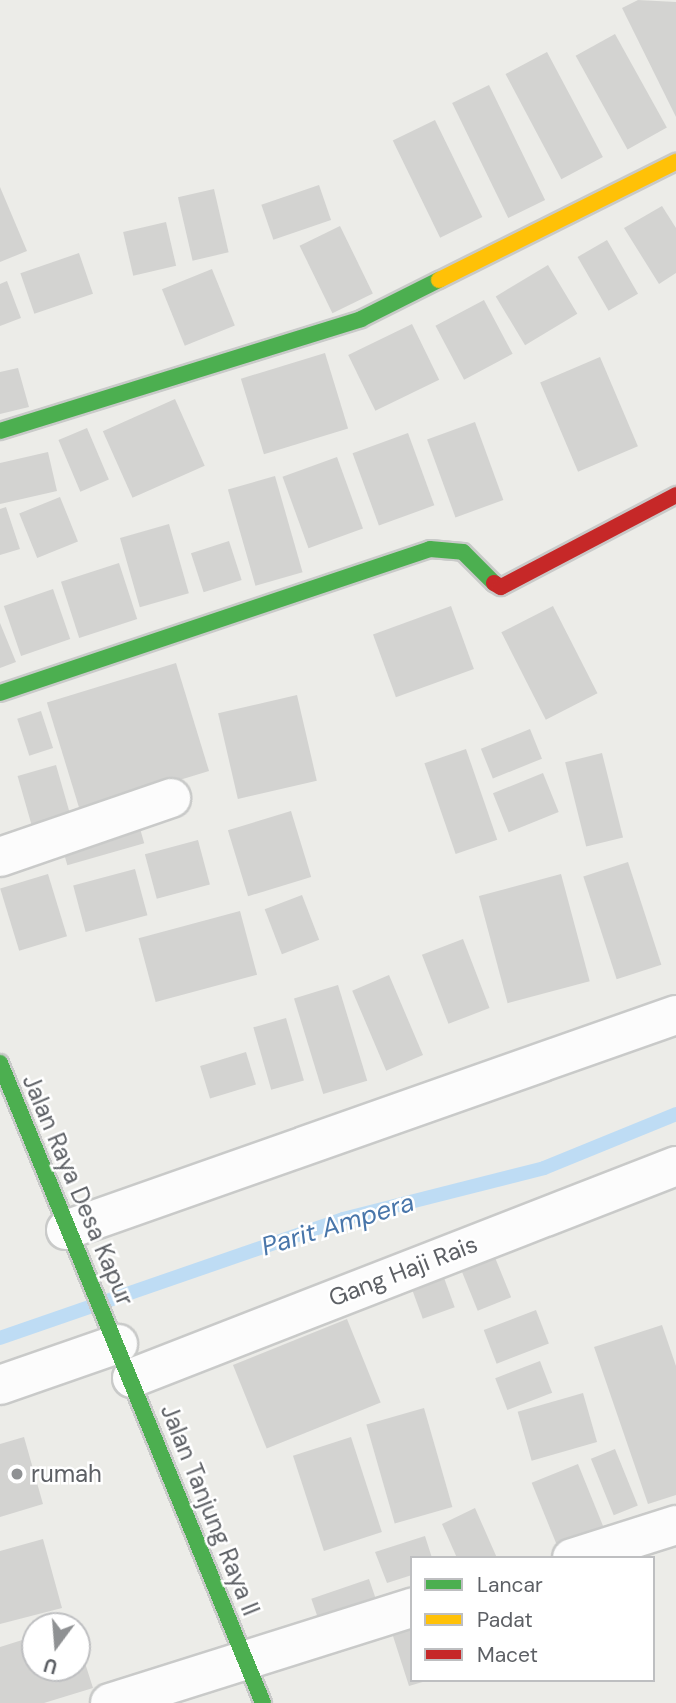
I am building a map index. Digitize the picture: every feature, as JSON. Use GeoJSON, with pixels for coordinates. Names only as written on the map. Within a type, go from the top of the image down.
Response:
{"type":"FeatureCollection","features":[{"type":"Feature","properties":{"kind":"street"},"geometry":{"type":"LineString","coordinates":[[0,431],[362,319],[676,162]]}},
{"type":"Feature","properties":{"kind":"street"},"geometry":{"type":"LineString","coordinates":[[0,693],[430,549],[463,552],[480,576],[501,587],[676,495]]}},
{"type":"Feature","properties":{"kind":"street"},"geometry":{"type":"LineString","coordinates":[[0,857],[171,798]]}},
{"type":"Feature","properties":{"kind":"street"},"geometry":{"type":"LineString","coordinates":[[69,1237],[676,1015]]}},
{"type":"Feature","properties":{"kind":"street","name":"Jalan Raya Desa Kapur"},"geometry":{"type":"LineString","coordinates":[[0,1063],[69,1237],[121,1352]]}},
{"type":"Feature","properties":{"kind":"street","name":"Gang Haji Rais"},"geometry":{"type":"LineString","coordinates":[[0,1385],[121,1352],[676,1166]]}},
{"type":"Feature","properties":{"kind":"street","name":"Jalan Tanjung Raya II"},"geometry":{"type":"LineString","coordinates":[[121,1352],[263,1703]]}},
{"type":"Feature","properties":{"kind":"street"},"geometry":{"type":"LineString","coordinates":[[578,1556],[676,1525]]}},
{"type":"Feature","properties":{"kind":"street"},"geometry":{"type":"LineString","coordinates":[[110,1703],[410,1609]]}},
{"type":"Feature","properties":{"kind":"building"},"geometry":{"type":"Polygon","coordinates":[[[638,0],[676,2],[676,117],[622,8],[638,0]]]}},
{"type":"Feature","properties":{"kind":"building"},"geometry":{"type":"Polygon","coordinates":[[[615,34],[667,128],[628,149],[576,56],[615,34]]]}},
{"type":"Feature","properties":{"kind":"building"},"geometry":{"type":"Polygon","coordinates":[[[547,52],[603,157],[561,179],[506,74],[547,52]]]}},
{"type":"Feature","properties":{"kind":"building"},"geometry":{"type":"Polygon","coordinates":[[[489,85],[545,200],[508,218],[452,103],[489,85]]]}},
{"type":"Feature","properties":{"kind":"building"},"geometry":{"type":"Polygon","coordinates":[[[435,120],[482,217],[440,238],[393,141],[435,120]]]}},
{"type":"Feature","properties":{"kind":"building"},"geometry":{"type":"Polygon","coordinates":[[[319,185],[331,220],[273,240],[261,205],[319,185]]]}},
{"type":"Feature","properties":{"kind":"building"},"geometry":{"type":"Polygon","coordinates":[[[0,187],[27,251],[0,262],[0,187]]]}},
{"type":"Feature","properties":{"kind":"building"},"geometry":{"type":"Polygon","coordinates":[[[214,189],[229,252],[193,261],[178,197],[214,189]]]}},
{"type":"Feature","properties":{"kind":"building"},"geometry":{"type":"Polygon","coordinates":[[[662,206],[676,228],[676,273],[659,284],[624,228],[662,206]]]}},
{"type":"Feature","properties":{"kind":"building"},"geometry":{"type":"Polygon","coordinates":[[[166,222],[176,266],[133,276],[123,232],[166,222]]]}},
{"type":"Feature","properties":{"kind":"building"},"geometry":{"type":"Polygon","coordinates":[[[340,226],[373,293],[332,313],[300,246],[340,226]]]}},
{"type":"Feature","properties":{"kind":"building"},"geometry":{"type":"Polygon","coordinates":[[[607,240],[638,294],[609,311],[578,257],[607,240]]]}},
{"type":"Feature","properties":{"kind":"building"},"geometry":{"type":"Polygon","coordinates":[[[79,253],[93,294],[34,314],[20,273],[79,253]]]}},
{"type":"Feature","properties":{"kind":"building"},"geometry":{"type":"Polygon","coordinates":[[[548,265],[577,314],[525,345],[496,296],[548,265]]]}},
{"type":"Feature","properties":{"kind":"building"},"geometry":{"type":"Polygon","coordinates":[[[212,269],[235,326],[185,346],[162,289],[212,269]]]}},
{"type":"Feature","properties":{"kind":"building"},"geometry":{"type":"Polygon","coordinates":[[[7,281],[21,318],[0,326],[0,284],[7,281]]]}},
{"type":"Feature","properties":{"kind":"building"},"geometry":{"type":"Polygon","coordinates":[[[484,300],[513,354],[464,380],[435,326],[484,300]]]}},
{"type":"Feature","properties":{"kind":"building"},"geometry":{"type":"Polygon","coordinates":[[[412,324],[439,380],[375,411],[348,355],[412,324]]]}},
{"type":"Feature","properties":{"kind":"building"},"geometry":{"type":"Polygon","coordinates":[[[325,353],[348,429],[264,454],[241,379],[325,353]]]}},
{"type":"Feature","properties":{"kind":"building"},"geometry":{"type":"Polygon","coordinates":[[[600,357],[638,446],[578,472],[540,382],[600,357]]]}},
{"type":"Feature","properties":{"kind":"building"},"geometry":{"type":"Polygon","coordinates":[[[18,368],[29,407],[0,414],[0,372],[18,368]]]}},
{"type":"Feature","properties":{"kind":"building"},"geometry":{"type":"Polygon","coordinates":[[[175,399],[205,466],[133,498],[103,431],[175,399]]]}},
{"type":"Feature","properties":{"kind":"building"},"geometry":{"type":"Polygon","coordinates":[[[475,422],[503,500],[455,517],[427,439],[475,422]]]}},
{"type":"Feature","properties":{"kind":"building"},"geometry":{"type":"Polygon","coordinates":[[[87,428],[109,480],[80,492],[58,440],[87,428]]]}},
{"type":"Feature","properties":{"kind":"building"},"geometry":{"type":"Polygon","coordinates":[[[408,433],[434,505],[379,526],[353,453],[408,433]]]}},
{"type":"Feature","properties":{"kind":"building"},"geometry":{"type":"Polygon","coordinates":[[[48,452],[57,491],[0,504],[0,463],[48,452]]]}},
{"type":"Feature","properties":{"kind":"building"},"geometry":{"type":"Polygon","coordinates":[[[337,457],[363,528],[308,548],[282,477],[337,457]]]}},
{"type":"Feature","properties":{"kind":"building"},"geometry":{"type":"Polygon","coordinates":[[[275,476],[303,572],[255,586],[228,490],[275,476]]]}},
{"type":"Feature","properties":{"kind":"building"},"geometry":{"type":"Polygon","coordinates":[[[60,497],[78,542],[37,558],[19,513],[60,497]]]}},
{"type":"Feature","properties":{"kind":"building"},"geometry":{"type":"Polygon","coordinates":[[[6,507],[20,549],[0,555],[0,509],[6,507]]]}},
{"type":"Feature","properties":{"kind":"building"},"geometry":{"type":"Polygon","coordinates":[[[169,524],[189,593],[140,607],[120,538],[169,524]]]}},
{"type":"Feature","properties":{"kind":"building"},"geometry":{"type":"Polygon","coordinates":[[[229,541],[242,580],[204,592],[191,553],[229,541]]]}},
{"type":"Feature","properties":{"kind":"building"},"geometry":{"type":"Polygon","coordinates":[[[119,563],[137,619],[79,638],[61,582],[119,563]]]}},
{"type":"Feature","properties":{"kind":"building"},"geometry":{"type":"Polygon","coordinates":[[[53,589],[70,639],[21,656],[4,606],[53,589]]]}},
{"type":"Feature","properties":{"kind":"building"},"geometry":{"type":"Polygon","coordinates":[[[451,606],[474,669],[396,697],[373,634],[451,606]]]}},
{"type":"Feature","properties":{"kind":"building"},"geometry":{"type":"Polygon","coordinates":[[[553,606],[597,693],[546,720],[501,632],[553,606]]]}},
{"type":"Feature","properties":{"kind":"building"},"geometry":{"type":"Polygon","coordinates":[[[0,623],[16,662],[0,668],[0,623]]]}},
{"type":"Feature","properties":{"kind":"building"},"geometry":{"type":"Polygon","coordinates":[[[176,663],[209,771],[80,811],[47,702],[176,663]]]}},
{"type":"Feature","properties":{"kind":"building"},"geometry":{"type":"Polygon","coordinates":[[[297,695],[317,781],[238,799],[218,713],[297,695]]]}},
{"type":"Feature","properties":{"kind":"building"},"geometry":{"type":"Polygon","coordinates":[[[41,711],[53,748],[29,756],[17,719],[41,711]]]}},
{"type":"Feature","properties":{"kind":"building"},"geometry":{"type":"Polygon","coordinates":[[[530,729],[542,759],[493,779],[481,749],[530,729]]]}},
{"type":"Feature","properties":{"kind":"building"},"geometry":{"type":"Polygon","coordinates":[[[466,749],[497,840],[456,854],[424,763],[466,749]]]}},
{"type":"Feature","properties":{"kind":"building"},"geometry":{"type":"Polygon","coordinates":[[[602,753],[623,837],[586,847],[565,762],[602,753]]]}},
{"type":"Feature","properties":{"kind":"building"},"geometry":{"type":"Polygon","coordinates":[[[56,765],[70,814],[32,825],[18,776],[56,765]]]}},
{"type":"Feature","properties":{"kind":"building"},"geometry":{"type":"Polygon","coordinates":[[[543,773],[559,812],[509,832],[493,793],[543,773]]]}},
{"type":"Feature","properties":{"kind":"building"},"geometry":{"type":"Polygon","coordinates":[[[291,811],[311,877],[248,896],[228,830],[291,811]]]}},
{"type":"Feature","properties":{"kind":"building"},"geometry":{"type":"Polygon","coordinates":[[[139,825],[144,843],[67,865],[62,847],[139,825]]]}},
{"type":"Feature","properties":{"kind":"building"},"geometry":{"type":"Polygon","coordinates":[[[198,840],[210,884],[157,899],[145,854],[198,840]]]}},
{"type":"Feature","properties":{"kind":"building"},"geometry":{"type":"Polygon","coordinates":[[[628,862],[661,965],[617,979],[583,877],[628,862]]]}},
{"type":"Feature","properties":{"kind":"building"},"geometry":{"type":"Polygon","coordinates":[[[135,869],[147,915],[86,932],[73,886],[135,869]]]}},
{"type":"Feature","properties":{"kind":"building"},"geometry":{"type":"Polygon","coordinates":[[[48,874],[67,936],[19,951],[0,889],[48,874]]]}},
{"type":"Feature","properties":{"kind":"building"},"geometry":{"type":"Polygon","coordinates":[[[561,874],[590,981],[508,1003],[479,896],[561,874]]]}},
{"type":"Feature","properties":{"kind":"building"},"geometry":{"type":"Polygon","coordinates":[[[302,895],[319,940],[282,954],[265,909],[302,895]]]}},
{"type":"Feature","properties":{"kind":"building"},"geometry":{"type":"Polygon","coordinates":[[[240,911],[257,975],[156,1002],[139,938],[240,911]]]}},
{"type":"Feature","properties":{"kind":"building"},"geometry":{"type":"Polygon","coordinates":[[[463,939],[490,1008],[448,1024],[422,955],[463,939]]]}},
{"type":"Feature","properties":{"kind":"building"},"geometry":{"type":"Polygon","coordinates":[[[389,975],[423,1055],[386,1071],[352,991],[389,975]]]}},
{"type":"Feature","properties":{"kind":"building"},"geometry":{"type":"Polygon","coordinates":[[[338,985],[367,1081],[323,1094],[294,998],[338,985]]]}},
{"type":"Feature","properties":{"kind":"building"},"geometry":{"type":"Polygon","coordinates":[[[286,1018],[304,1080],[271,1090],[253,1027],[286,1018]]]}},
{"type":"Feature","properties":{"kind":"building"},"geometry":{"type":"Polygon","coordinates":[[[246,1052],[256,1085],[210,1099],[200,1066],[246,1052]]]}},
{"type":"Feature","properties":{"kind":"building"},"geometry":{"type":"Polygon","coordinates":[[[492,1250],[511,1297],[478,1311],[459,1263],[492,1250]]]}},
{"type":"Feature","properties":{"kind":"building"},"geometry":{"type":"Polygon","coordinates":[[[439,1264],[455,1307],[423,1319],[407,1276],[439,1264]]]}},
{"type":"Feature","properties":{"kind":"building"},"geometry":{"type":"Polygon","coordinates":[[[536,1310],[549,1344],[497,1364],[484,1330],[536,1310]]]}},
{"type":"Feature","properties":{"kind":"building"},"geometry":{"type":"Polygon","coordinates":[[[347,1319],[381,1402],[267,1449],[233,1365],[347,1319]]]}},
{"type":"Feature","properties":{"kind":"building"},"geometry":{"type":"Polygon","coordinates":[[[662,1325],[676,1366],[676,1495],[648,1504],[594,1347],[662,1325]]]}},
{"type":"Feature","properties":{"kind":"building"},"geometry":{"type":"Polygon","coordinates":[[[540,1361],[552,1393],[507,1410],[495,1378],[540,1361]]]}},
{"type":"Feature","properties":{"kind":"building"},"geometry":{"type":"Polygon","coordinates":[[[583,1393],[597,1442],[532,1461],[518,1412],[583,1393]]]}},
{"type":"Feature","properties":{"kind":"building"},"geometry":{"type":"Polygon","coordinates":[[[424,1408],[452,1507],[395,1524],[366,1425],[424,1408]]]}},
{"type":"Feature","properties":{"kind":"building","name":"rumah"},"geometry":{"type":"Polygon","coordinates":[[[24,1437],[43,1504],[0,1517],[0,1444],[24,1437]]]}},
{"type":"Feature","properties":{"kind":"building"},"geometry":{"type":"Polygon","coordinates":[[[351,1437],[382,1532],[324,1551],[293,1456],[351,1437]]]}},
{"type":"Feature","properties":{"kind":"building"},"geometry":{"type":"Polygon","coordinates":[[[615,1449],[638,1506],[614,1515],[591,1459],[615,1449]]]}},
{"type":"Feature","properties":{"kind":"building"},"geometry":{"type":"Polygon","coordinates":[[[578,1464],[605,1530],[558,1549],[532,1483],[578,1464]]]}},
{"type":"Feature","properties":{"kind":"building"},"geometry":{"type":"Polygon","coordinates":[[[475,1508],[496,1556],[456,1556],[442,1524],[475,1508]]]}},
{"type":"Feature","properties":{"kind":"building"},"geometry":{"type":"Polygon","coordinates":[[[425,1536],[431,1556],[410,1556],[410,1576],[387,1583],[375,1552],[425,1536]]]}},
{"type":"Feature","properties":{"kind":"building"},"geometry":{"type":"Polygon","coordinates":[[[43,1539],[62,1608],[46,1612],[21,1612],[21,1619],[0,1624],[0,1551],[43,1539]]]}},
{"type":"Feature","properties":{"kind":"building"},"geometry":{"type":"Polygon","coordinates":[[[369,1579],[377,1602],[319,1622],[311,1599],[369,1579]]]}},
{"type":"Feature","properties":{"kind":"building"},"geometry":{"type":"Polygon","coordinates":[[[410,1627],[410,1682],[423,1682],[409,1686],[392,1633],[410,1627]]]}},
{"type":"Feature","properties":{"kind":"building"},"geometry":{"type":"Polygon","coordinates":[[[21,1640],[21,1682],[91,1682],[93,1688],[44,1703],[0,1703],[0,1647],[21,1640]]]}},
{"type":"Feature","properties":{"kind":"waterway","name":"Parit Ampera"},"geometry":{"type":"LineString","coordinates":[[0,1338],[343,1219],[544,1168],[676,1114]]}},
{"type":"Feature","properties":{"kind":"traffic: fast"},"geometry":{"type":"LineString","coordinates":[[0,431],[361,319],[439,280]]}},
{"type":"Feature","properties":{"kind":"traffic: fast"},"geometry":{"type":"LineString","coordinates":[[0,693],[430,549],[463,552],[494,583]]}},
{"type":"Feature","properties":{"kind":"traffic: fast"},"geometry":{"type":"LineString","coordinates":[[0,1063],[263,1703]]}},
{"type":"Feature","properties":{"kind":"traffic: slow"},"geometry":{"type":"LineString","coordinates":[[439,280],[676,162]]}},
{"type":"Feature","properties":{"kind":"traffic: jam"},"geometry":{"type":"LineString","coordinates":[[494,583],[501,587],[676,495]]}},
{"type":"Feature","properties":{"kind":"place","name":"rumah"},"geometry":{"type":"Point","coordinates":[17,1474]}}]}
